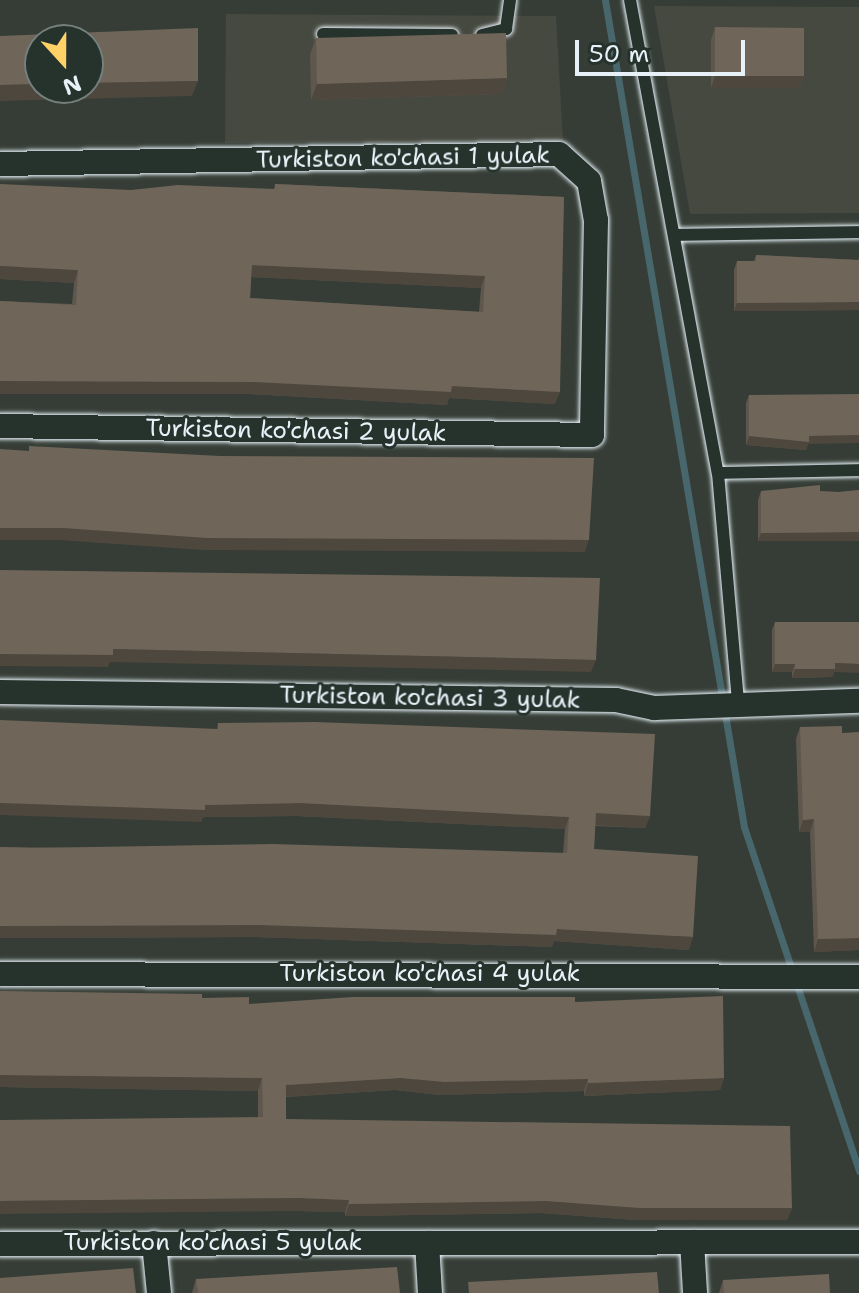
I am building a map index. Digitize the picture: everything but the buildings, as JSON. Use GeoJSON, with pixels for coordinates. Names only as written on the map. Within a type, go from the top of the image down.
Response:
{"type":"FeatureCollection","features":[{"type":"Feature","properties":{"kind":"street","name":"Turkiston ko'chasi 1 yulak"},"geometry":{"type":"LineString","coordinates":[[0,164],[559,154],[589,181],[596,220],[592,435]]}},
{"type":"Feature","properties":{"kind":"street","name":"Turkiston ko'chasi 2 yulak"},"geometry":{"type":"LineString","coordinates":[[0,426],[592,435]]}},
{"type":"Feature","properties":{"kind":"street","name":"Turkiston ko'chasi 3 yulak"},"geometry":{"type":"LineString","coordinates":[[0,692],[616,700],[654,708],[738,701],[859,701]]}},
{"type":"Feature","properties":{"kind":"street","name":"Turkiston ko'chasi 4 yulak"},"geometry":{"type":"LineString","coordinates":[[0,974],[859,977]]}},
{"type":"Feature","properties":{"kind":"street"},"geometry":{"type":"LineString","coordinates":[[692,1242],[695,1293]]}},
{"type":"Feature","properties":{"kind":"street","name":"Turkiston ko'chasi 5 yulak"},"geometry":{"type":"LineString","coordinates":[[0,1244],[859,1242]]}},
{"type":"Feature","properties":{"kind":"street"},"geometry":{"type":"LineString","coordinates":[[154,1243],[159,1293]]}},
{"type":"Feature","properties":{"kind":"street"},"geometry":{"type":"LineString","coordinates":[[427,1243],[430,1293]]}},
{"type":"Feature","properties":{"kind":"lane"},"geometry":{"type":"LineString","coordinates":[[323,34],[493,35],[506,29],[510,0]]}},
{"type":"Feature","properties":{"kind":"lane"},"geometry":{"type":"LineString","coordinates":[[630,0],[718,473],[738,701]]}},
{"type":"Feature","properties":{"kind":"lane"},"geometry":{"type":"LineString","coordinates":[[676,235],[859,232]]}},
{"type":"Feature","properties":{"kind":"lane"},"geometry":{"type":"LineString","coordinates":[[718,473],[859,470]]}},
{"type":"Feature","properties":{"kind":"shaded area"},"geometry":{"type":"Polygon","coordinates":[[[654,6],[859,7],[859,213],[690,214],[654,6]]]}},
{"type":"Feature","properties":{"kind":"shaded area"},"geometry":{"type":"Polygon","coordinates":[[[226,14],[556,16],[563,141],[225,143],[226,14]]]}},
{"type":"Feature","properties":{"kind":"waterway"},"geometry":{"type":"LineString","coordinates":[[605,0],[744,827],[859,1171]]}}]}
